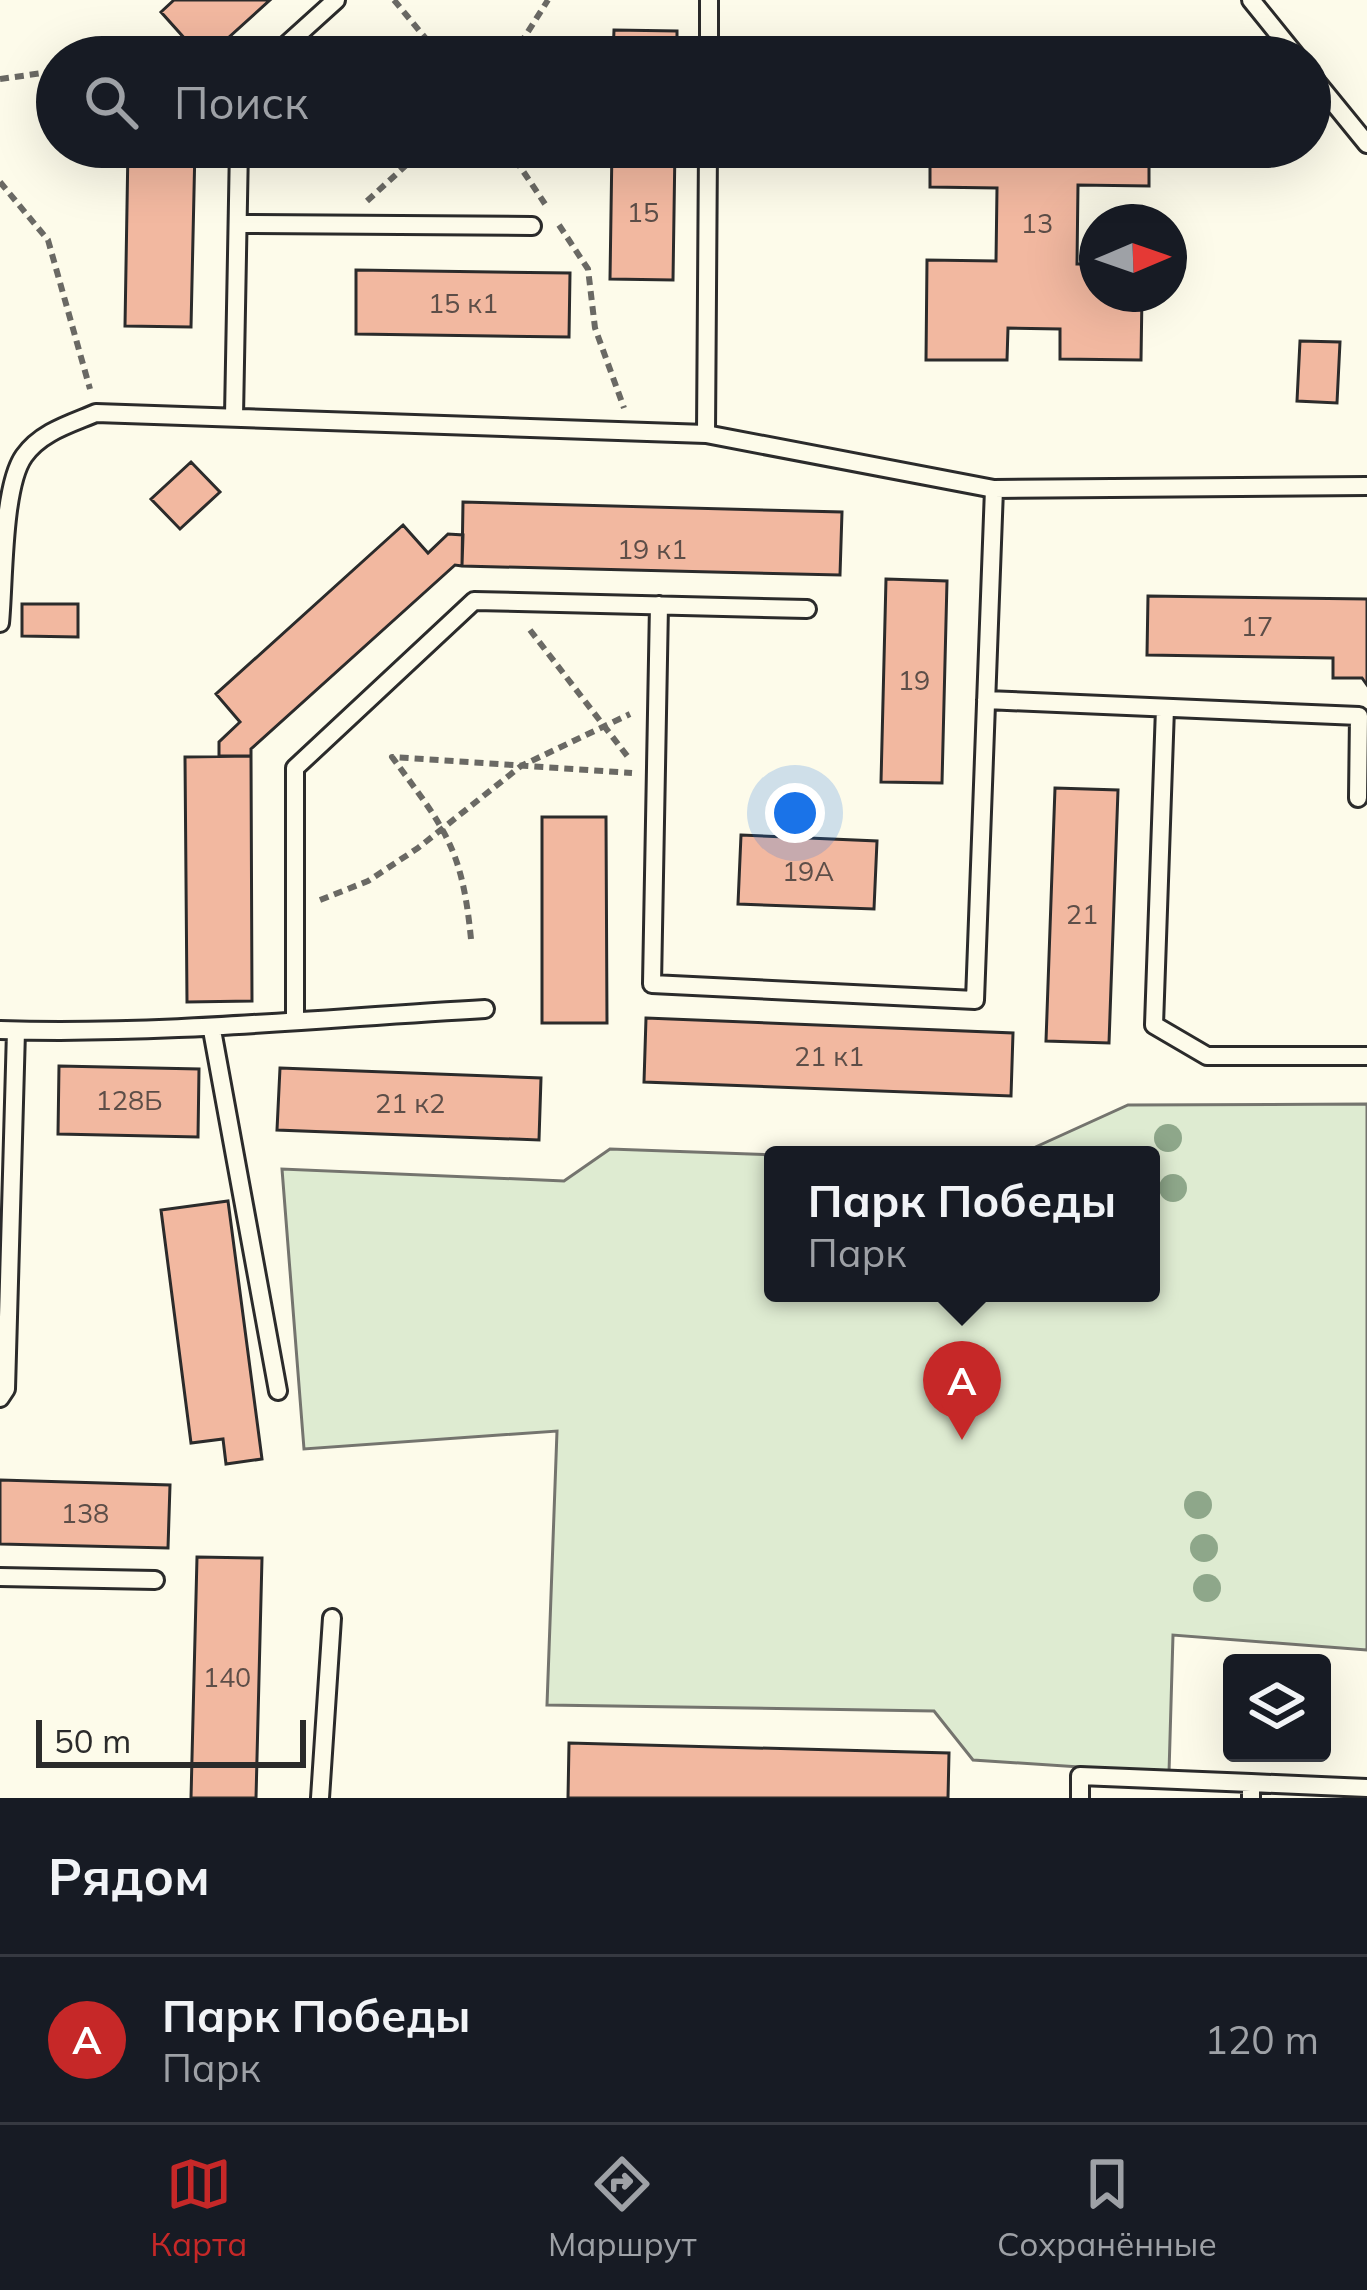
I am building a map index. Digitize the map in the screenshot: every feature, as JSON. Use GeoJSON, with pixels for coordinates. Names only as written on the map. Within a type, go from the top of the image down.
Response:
{"type":"FeatureCollection","features":[{"type":"Feature","properties":{"kind":"lane"},"geometry":{"type":"LineString","coordinates":[[296,36],[336,0]]}},
{"type":"Feature","properties":{"kind":"lane"},"geometry":{"type":"LineString","coordinates":[[709,0],[709,36]]}},
{"type":"Feature","properties":{"kind":"lane"},"geometry":{"type":"LineString","coordinates":[[1251,0],[1280,36]]}},
{"type":"Feature","properties":{"kind":"lane"},"geometry":{"type":"LineString","coordinates":[[1331,100],[1367,145]]}},
{"type":"Feature","properties":{"kind":"lane"},"geometry":{"type":"LineString","coordinates":[[234,416],[239,168]]}},
{"type":"Feature","properties":{"kind":"lane"},"geometry":{"type":"LineString","coordinates":[[706,434],[708,168]]}},
{"type":"Feature","properties":{"kind":"lane"},"geometry":{"type":"LineString","coordinates":[[238,224],[532,226]]}},
{"type":"Feature","properties":{"kind":"lane"},"geometry":{"type":"LineString","coordinates":[[0,623],[13,490],[22,458],[47,434],[96,413],[706,434],[994,489],[1367,486]]}},
{"type":"Feature","properties":{"kind":"lane"},"geometry":{"type":"LineString","coordinates":[[659,605],[652,983],[975,1000],[994,489]]}},
{"type":"Feature","properties":{"kind":"lane"},"geometry":{"type":"LineString","coordinates":[[295,1019],[295,768],[474,601],[808,609]]}},
{"type":"Feature","properties":{"kind":"lane"},"geometry":{"type":"LineString","coordinates":[[986,700],[1359,716],[1358,799]]}},
{"type":"Feature","properties":{"kind":"lane"},"geometry":{"type":"LineString","coordinates":[[1165,708],[1154,1025],[1207,1056],[1367,1055]]}},
{"type":"Feature","properties":{"kind":"lane"},"geometry":{"type":"LineString","coordinates":[[0,1398],[6,1389],[8,1031],[212,1030],[295,1019],[485,1009]]}},
{"type":"Feature","properties":{"kind":"lane"},"geometry":{"type":"LineString","coordinates":[[212,1030],[278,1391]]}},
{"type":"Feature","properties":{"kind":"lane"},"geometry":{"type":"LineString","coordinates":[[0,1577],[155,1580]]}},
{"type":"Feature","properties":{"kind":"lane"},"geometry":{"type":"LineString","coordinates":[[320,1798],[332,1618]]}},
{"type":"Feature","properties":{"kind":"lane"},"geometry":{"type":"LineString","coordinates":[[1080,1798],[1080,1776],[1251,1790],[1367,1788]]}},
{"type":"Feature","properties":{"kind":"path"},"geometry":{"type":"LineString","coordinates":[[394,0],[424,36]]}},
{"type":"Feature","properties":{"kind":"path"},"geometry":{"type":"LineString","coordinates":[[525,36],[548,0]]}},
{"type":"Feature","properties":{"kind":"path"},"geometry":{"type":"LineString","coordinates":[[0,79],[36,73]]}},
{"type":"Feature","properties":{"kind":"path"},"geometry":{"type":"LineString","coordinates":[[344,225],[404,168]]}},
{"type":"Feature","properties":{"kind":"path"},"geometry":{"type":"LineString","coordinates":[[521,168],[588,269],[596,328],[632,431]]}},
{"type":"Feature","properties":{"kind":"path"},"geometry":{"type":"LineString","coordinates":[[0,182],[48,240],[96,413]]}},
{"type":"Feature","properties":{"kind":"path"},"geometry":{"type":"LineString","coordinates":[[471,939],[465,874],[443,826],[392,757],[641,774],[531,630],[511,627]]}},
{"type":"Feature","properties":{"kind":"path"},"geometry":{"type":"LineString","coordinates":[[294,911],[368,881],[521,766],[657,701]]}},
{"type":"Feature","properties":{"kind":"green space"},"geometry":{"type":"Polygon","coordinates":[[[1367,1104],[1367,1650],[1173,1635],[1169,1773],[973,1760],[934,1711],[547,1705],[557,1431],[304,1449],[282,1169],[564,1181],[610,1149],[764,1154],[764,1302],[1160,1302],[1160,1146],[1038,1146],[1128,1105],[1367,1104]]]}},
{"type":"Feature","properties":{"kind":"building"},"geometry":{"type":"Polygon","coordinates":[[[174,0],[270,0],[230,36],[182,36],[161,12],[174,0]]]}},
{"type":"Feature","properties":{"kind":"building"},"geometry":{"type":"Polygon","coordinates":[[[614,30],[677,31],[677,36],[614,36],[614,30]]]}},
{"type":"Feature","properties":{"kind":"building"},"geometry":{"type":"Polygon","coordinates":[[[128,168],[195,168],[191,327],[125,326],[128,168]]]}},
{"type":"Feature","properties":{"kind":"building"},"geometry":{"type":"Polygon","coordinates":[[[612,168],[675,168],[673,280],[610,279],[612,168]]]}},
{"type":"Feature","properties":{"kind":"building"},"geometry":{"type":"Polygon","coordinates":[[[930,168],[1149,168],[1149,186],[1078,185],[1079,312],[1142,312],[1141,360],[1060,359],[1060,329],[1008,328],[1007,360],[926,360],[927,260],[996,261],[997,188],[930,187],[930,168]]]}},
{"type":"Feature","properties":{"kind":"building"},"geometry":{"type":"Polygon","coordinates":[[[356,270],[570,273],[569,337],[356,334],[356,270]]]}},
{"type":"Feature","properties":{"kind":"building"},"geometry":{"type":"Polygon","coordinates":[[[1300,341],[1340,342],[1337,403],[1297,401],[1300,341]]]}},
{"type":"Feature","properties":{"kind":"building"},"geometry":{"type":"Polygon","coordinates":[[[191,462],[220,492],[180,529],[151,499],[191,462]]]}},
{"type":"Feature","properties":{"kind":"building"},"geometry":{"type":"Polygon","coordinates":[[[463,502],[842,512],[840,575],[462,566],[463,502]]]}},
{"type":"Feature","properties":{"kind":"building"},"geometry":{"type":"Polygon","coordinates":[[[403,525],[428,553],[448,534],[463,535],[462,566],[455,565],[251,749],[251,756],[219,756],[219,742],[240,722],[216,694],[403,525]]]}},
{"type":"Feature","properties":{"kind":"building"},"geometry":{"type":"Polygon","coordinates":[[[886,579],[947,581],[942,783],[881,782],[886,579]]]}},
{"type":"Feature","properties":{"kind":"building"},"geometry":{"type":"Polygon","coordinates":[[[1148,596],[1367,599],[1367,685],[1362,678],[1333,678],[1333,658],[1147,655],[1148,596]]]}},
{"type":"Feature","properties":{"kind":"building"},"geometry":{"type":"Polygon","coordinates":[[[22,604],[78,604],[78,637],[22,636],[22,604]]]}},
{"type":"Feature","properties":{"kind":"building"},"geometry":{"type":"Polygon","coordinates":[[[251,756],[252,1001],[187,1002],[185,757],[251,756]]]}},
{"type":"Feature","properties":{"kind":"building"},"geometry":{"type":"Polygon","coordinates":[[[1055,788],[1118,790],[1109,1043],[1046,1041],[1055,788]]]}},
{"type":"Feature","properties":{"kind":"building"},"geometry":{"type":"Polygon","coordinates":[[[542,817],[606,817],[607,1023],[542,1023],[542,817]]]}},
{"type":"Feature","properties":{"kind":"building"},"geometry":{"type":"Polygon","coordinates":[[[741,835],[877,841],[874,909],[738,904],[741,835]]]}},
{"type":"Feature","properties":{"kind":"building"},"geometry":{"type":"Polygon","coordinates":[[[646,1018],[1013,1033],[1011,1096],[644,1082],[646,1018]]]}},
{"type":"Feature","properties":{"kind":"building"},"geometry":{"type":"Polygon","coordinates":[[[59,1066],[199,1069],[198,1137],[58,1134],[59,1066]]]}},
{"type":"Feature","properties":{"kind":"building"},"geometry":{"type":"Polygon","coordinates":[[[280,1068],[541,1078],[539,1140],[277,1130],[280,1068]]]}},
{"type":"Feature","properties":{"kind":"building"},"geometry":{"type":"Polygon","coordinates":[[[228,1201],[262,1459],[226,1464],[223,1439],[191,1443],[161,1210],[228,1201]]]}},
{"type":"Feature","properties":{"kind":"building"},"geometry":{"type":"Polygon","coordinates":[[[0,1480],[170,1485],[168,1548],[0,1544],[0,1480]]]}},
{"type":"Feature","properties":{"kind":"building"},"geometry":{"type":"Polygon","coordinates":[[[197,1557],[262,1558],[256,1798],[191,1798],[197,1557]]]}},
{"type":"Feature","properties":{"kind":"building"},"geometry":{"type":"Polygon","coordinates":[[[569,1743],[949,1753],[948,1798],[568,1798],[569,1743]]]}},
{"type":"Feature","properties":{"kind":"place","name":"Парк Победы"},"geometry":{"type":"Point","coordinates":[962,1440]}}]}
